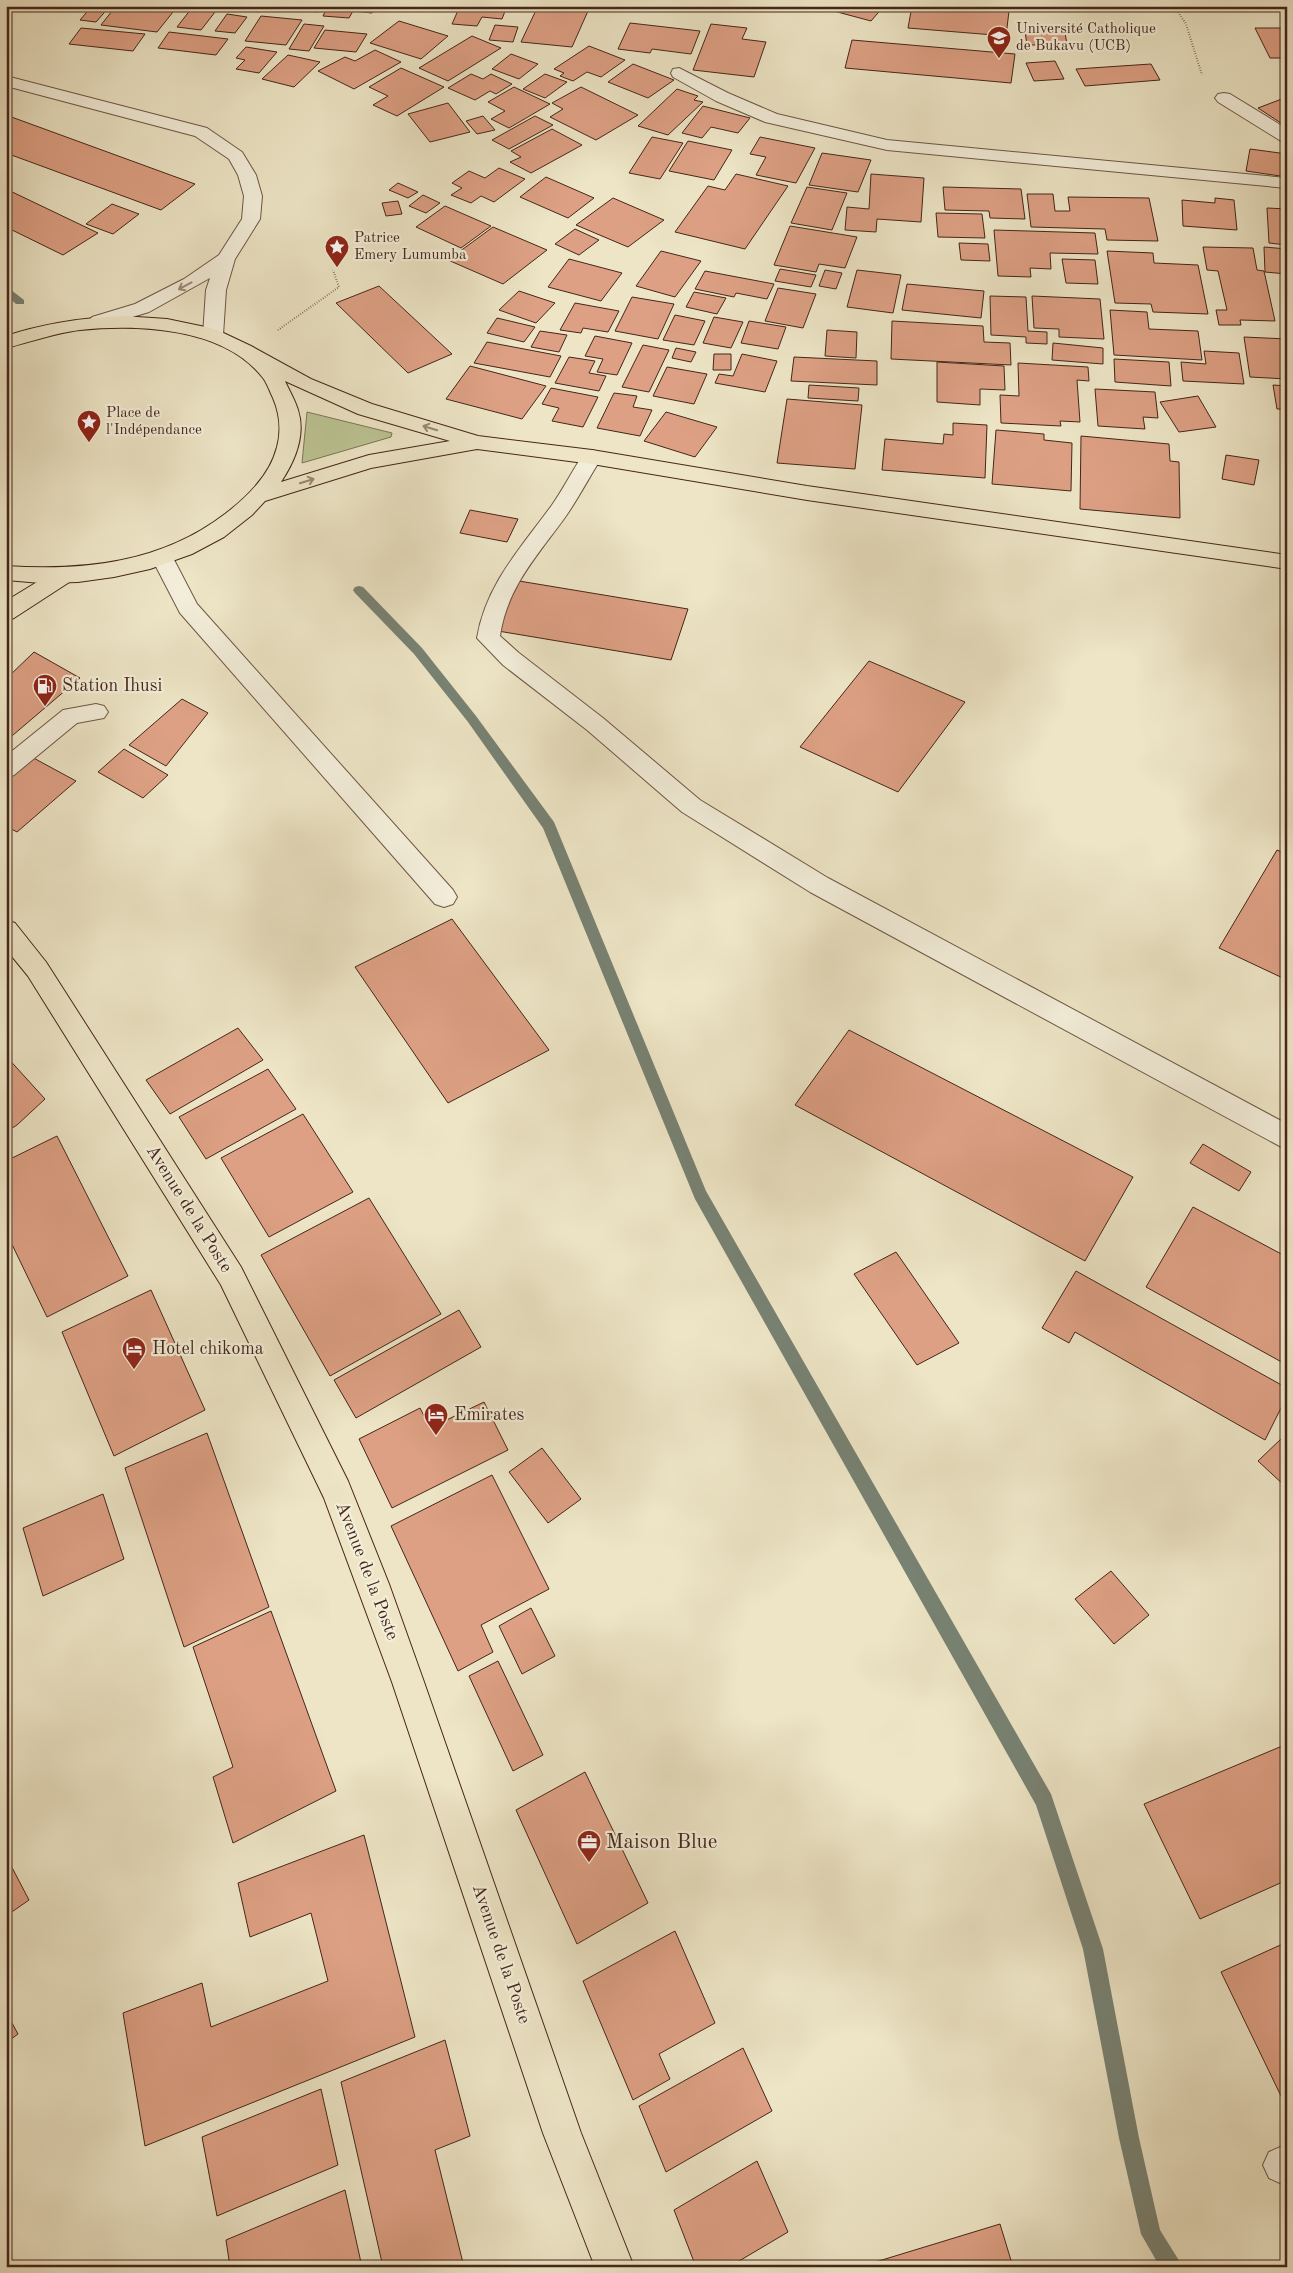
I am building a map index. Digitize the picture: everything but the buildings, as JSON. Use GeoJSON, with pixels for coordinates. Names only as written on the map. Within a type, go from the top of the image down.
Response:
{"type":"FeatureCollection","features":[{"type":"Feature","properties":{"kind":"main road"},"geometry":{"type":"LineString","coordinates":[[6,342],[40,331],[99,321],[128,320],[172,324],[212,335],[304,383],[365,409],[477,442],[592,457],[807,493],[1287,562]]}},
{"type":"Feature","properties":{"kind":"main road"},"geometry":{"type":"LineString","coordinates":[[6,330],[40,331]]}},
{"type":"Feature","properties":{"kind":"main road"},"geometry":{"type":"LineString","coordinates":[[6,573],[63,576],[97,573],[130,567],[191,545],[241,514],[260,495],[276,474],[286,452],[290,431],[289,410],[282,390],[270,372],[246,352]]}},
{"type":"Feature","properties":{"kind":"main road"},"geometry":{"type":"LineString","coordinates":[[260,495],[370,462],[477,442]]}},
{"type":"Feature","properties":{"kind":"main road"},"geometry":{"type":"LineString","coordinates":[[6,613],[63,576]]}},
{"type":"Feature","properties":{"kind":"main road","name":"Avenue de la Poste"},"geometry":{"type":"LineString","coordinates":[[6,930],[37,968],[231,1276],[337,1492],[408,1682],[562,2133],[615,2267]]}},
{"type":"Feature","properties":{"kind":"street"},"geometry":{"type":"LineString","coordinates":[[679,73],[722,97],[771,118],[887,145],[1287,182]]}},
{"type":"Feature","properties":{"kind":"street"},"geometry":{"type":"LineString","coordinates":[[6,81],[201,132],[236,156],[247,175],[253,196],[251,219],[226,259],[216,290],[212,335]]}},
{"type":"Feature","properties":{"kind":"street"},"geometry":{"type":"LineString","coordinates":[[1224,98],[1287,137]]}},
{"type":"Feature","properties":{"kind":"street"},"geometry":{"type":"LineString","coordinates":[[99,321],[142,308],[190,283],[226,259]]}},
{"type":"Feature","properties":{"kind":"street"},"geometry":{"type":"LineString","coordinates":[[592,457],[561,508],[507,580],[489,622],[488,638],[511,659],[595,724],[691,806],[820,885],[1287,1138]]}},
{"type":"Feature","properties":{"kind":"street"},"geometry":{"type":"LineString","coordinates":[[162,557],[188,608],[444,898]]}},
{"type":"Feature","properties":{"kind":"street"},"geometry":{"type":"LineString","coordinates":[[6,769],[71,716],[96,712]]}},
{"type":"Feature","properties":{"kind":"path"},"geometry":{"type":"LineString","coordinates":[[1174,6],[1186,24],[1204,80],[1224,98]]}},
{"type":"Feature","properties":{"kind":"path"},"geometry":{"type":"LineString","coordinates":[[246,352],[339,287],[333,270]]}},
{"type":"Feature","properties":{"kind":"green space"},"geometry":{"type":"Polygon","coordinates":[[[307,412],[392,433],[391,437],[302,463],[307,412]]]}},
{"type":"Feature","properties":{"kind":"waterway"},"geometry":{"type":"LineString","coordinates":[[6,289],[20,302]]}},
{"type":"Feature","properties":{"kind":"waterway"},"geometry":{"type":"LineString","coordinates":[[359,590],[418,651],[472,719],[549,826],[700,1194],[1044,1801],[1093,1949],[1129,2138],[1151,2234],[1173,2267]]}},
{"type":"Feature","properties":{"kind":"place","name":"Université Catholique de Bukavu (UCB)"},"geometry":{"type":"Point","coordinates":[999,59]}},
{"type":"Feature","properties":{"kind":"place","name":"Patrice Emery Lumumba"},"geometry":{"type":"Point","coordinates":[337,268]}},
{"type":"Feature","properties":{"kind":"place","name":"Place de l'Indépendance"},"geometry":{"type":"Point","coordinates":[89,443]}},
{"type":"Feature","properties":{"kind":"place","name":"Station Ihusi"},"geometry":{"type":"Point","coordinates":[45,707]}},
{"type":"Feature","properties":{"kind":"place","name":"Hotel chikoma"},"geometry":{"type":"Point","coordinates":[134,1370]}},
{"type":"Feature","properties":{"kind":"place","name":"Emirates"},"geometry":{"type":"Point","coordinates":[436,1436]}},
{"type":"Feature","properties":{"kind":"place","name":"Maison Blue"},"geometry":{"type":"Point","coordinates":[589,1863]}}]}
